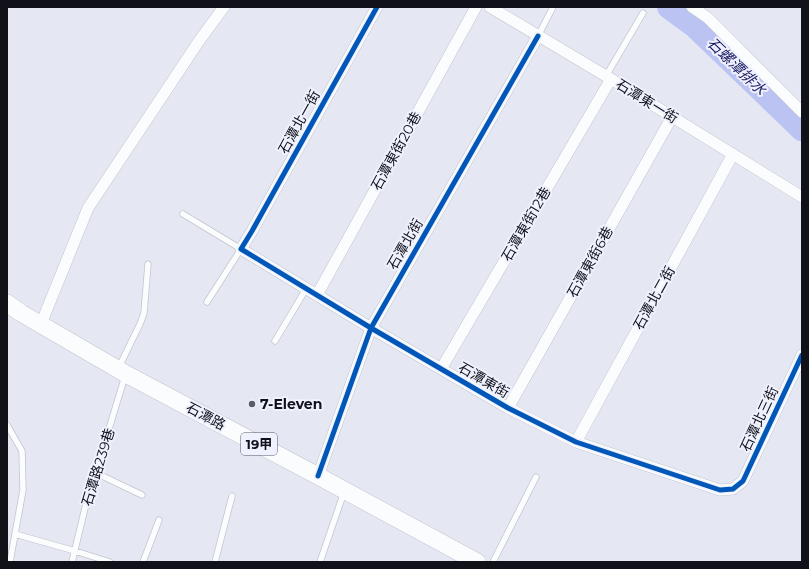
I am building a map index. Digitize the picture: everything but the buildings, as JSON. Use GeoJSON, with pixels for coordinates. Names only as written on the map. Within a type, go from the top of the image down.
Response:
{"type":"FeatureCollection","features":[{"type":"Feature","properties":{"kind":"main road","name":"19甲"},"geometry":{"type":"LineString","coordinates":[[7,303],[41,324]]}},
{"type":"Feature","properties":{"kind":"main road","name":"石潭路"},"geometry":{"type":"LineString","coordinates":[[41,324],[122,371],[477,562]]}},
{"type":"Feature","properties":{"kind":"street"},"geometry":{"type":"LineString","coordinates":[[41,324],[88,208],[199,41],[224,7]]}},
{"type":"Feature","properties":{"kind":"street","name":"石潭北一街"},"geometry":{"type":"LineString","coordinates":[[241,249],[377,7]]}},
{"type":"Feature","properties":{"kind":"street","name":"石潭東街20巷"},"geometry":{"type":"LineString","coordinates":[[317,295],[476,7]]}},
{"type":"Feature","properties":{"kind":"street","name":"石潭東一街"},"geometry":{"type":"LineString","coordinates":[[490,7],[802,197]]}},
{"type":"Feature","properties":{"kind":"street"},"geometry":{"type":"LineString","coordinates":[[692,7],[708,18],[802,112]]}},
{"type":"Feature","properties":{"kind":"street","name":"石潭北街"},"geometry":{"type":"LineString","coordinates":[[318,476],[371,328],[538,36]]}},
{"type":"Feature","properties":{"kind":"street","name":"石潭東街12巷"},"geometry":{"type":"LineString","coordinates":[[441,369],[608,78]]}},
{"type":"Feature","properties":{"kind":"street","name":"石潭東街6巷"},"geometry":{"type":"LineString","coordinates":[[508,408],[672,117]]}},
{"type":"Feature","properties":{"kind":"street","name":"石潭北二街"},"geometry":{"type":"LineString","coordinates":[[576,442],[733,154]]}},
{"type":"Feature","properties":{"kind":"street","name":"石潭東街"},"geometry":{"type":"LineString","coordinates":[[241,249],[371,328],[508,408],[576,442],[720,490],[733,489]]}},
{"type":"Feature","properties":{"kind":"street","name":"石潭北三街"},"geometry":{"type":"LineString","coordinates":[[733,489],[743,481],[802,355]]}},
{"type":"Feature","properties":{"kind":"lane"},"geometry":{"type":"LineString","coordinates":[[538,36],[553,7]]}},
{"type":"Feature","properties":{"kind":"lane"},"geometry":{"type":"LineString","coordinates":[[608,78],[643,13]]}},
{"type":"Feature","properties":{"kind":"lane"},"geometry":{"type":"LineString","coordinates":[[183,214],[241,249],[207,302]]}},
{"type":"Feature","properties":{"kind":"lane","name":"石潭路239巷"},"geometry":{"type":"LineString","coordinates":[[72,562],[122,371],[144,313],[148,264]]}},
{"type":"Feature","properties":{"kind":"lane"},"geometry":{"type":"LineString","coordinates":[[275,341],[306,289]]}},
{"type":"Feature","properties":{"kind":"lane"},"geometry":{"type":"LineString","coordinates":[[7,425],[22,451],[23,490],[10,562]]}},
{"type":"Feature","properties":{"kind":"lane"},"geometry":{"type":"LineString","coordinates":[[96,473],[142,495]]}},
{"type":"Feature","properties":{"kind":"lane"},"geometry":{"type":"LineString","coordinates":[[493,562],[536,477]]}},
{"type":"Feature","properties":{"kind":"lane"},"geometry":{"type":"LineString","coordinates":[[320,562],[344,491]]}},
{"type":"Feature","properties":{"kind":"lane"},"geometry":{"type":"LineString","coordinates":[[215,562],[232,496]]}},
{"type":"Feature","properties":{"kind":"lane"},"geometry":{"type":"LineString","coordinates":[[143,562],[158,520]]}},
{"type":"Feature","properties":{"kind":"lane"},"geometry":{"type":"LineString","coordinates":[[15,534],[110,562]]}},
{"type":"Feature","properties":{"kind":"waterway","name":"石螺潭排水"},"geometry":{"type":"LineString","coordinates":[[669,7],[695,26],[802,129]]}},
{"type":"Feature","properties":{"kind":"cycle path"},"geometry":{"type":"LineString","coordinates":[[377,7],[241,249],[371,328],[508,408],[576,442],[720,490],[733,489],[743,481],[802,355]]}},
{"type":"Feature","properties":{"kind":"cycle path"},"geometry":{"type":"LineString","coordinates":[[318,476],[371,328],[538,36]]}},
{"type":"Feature","properties":{"kind":"place","name":"7-Eleven"},"geometry":{"type":"Point","coordinates":[252,404]}}]}
